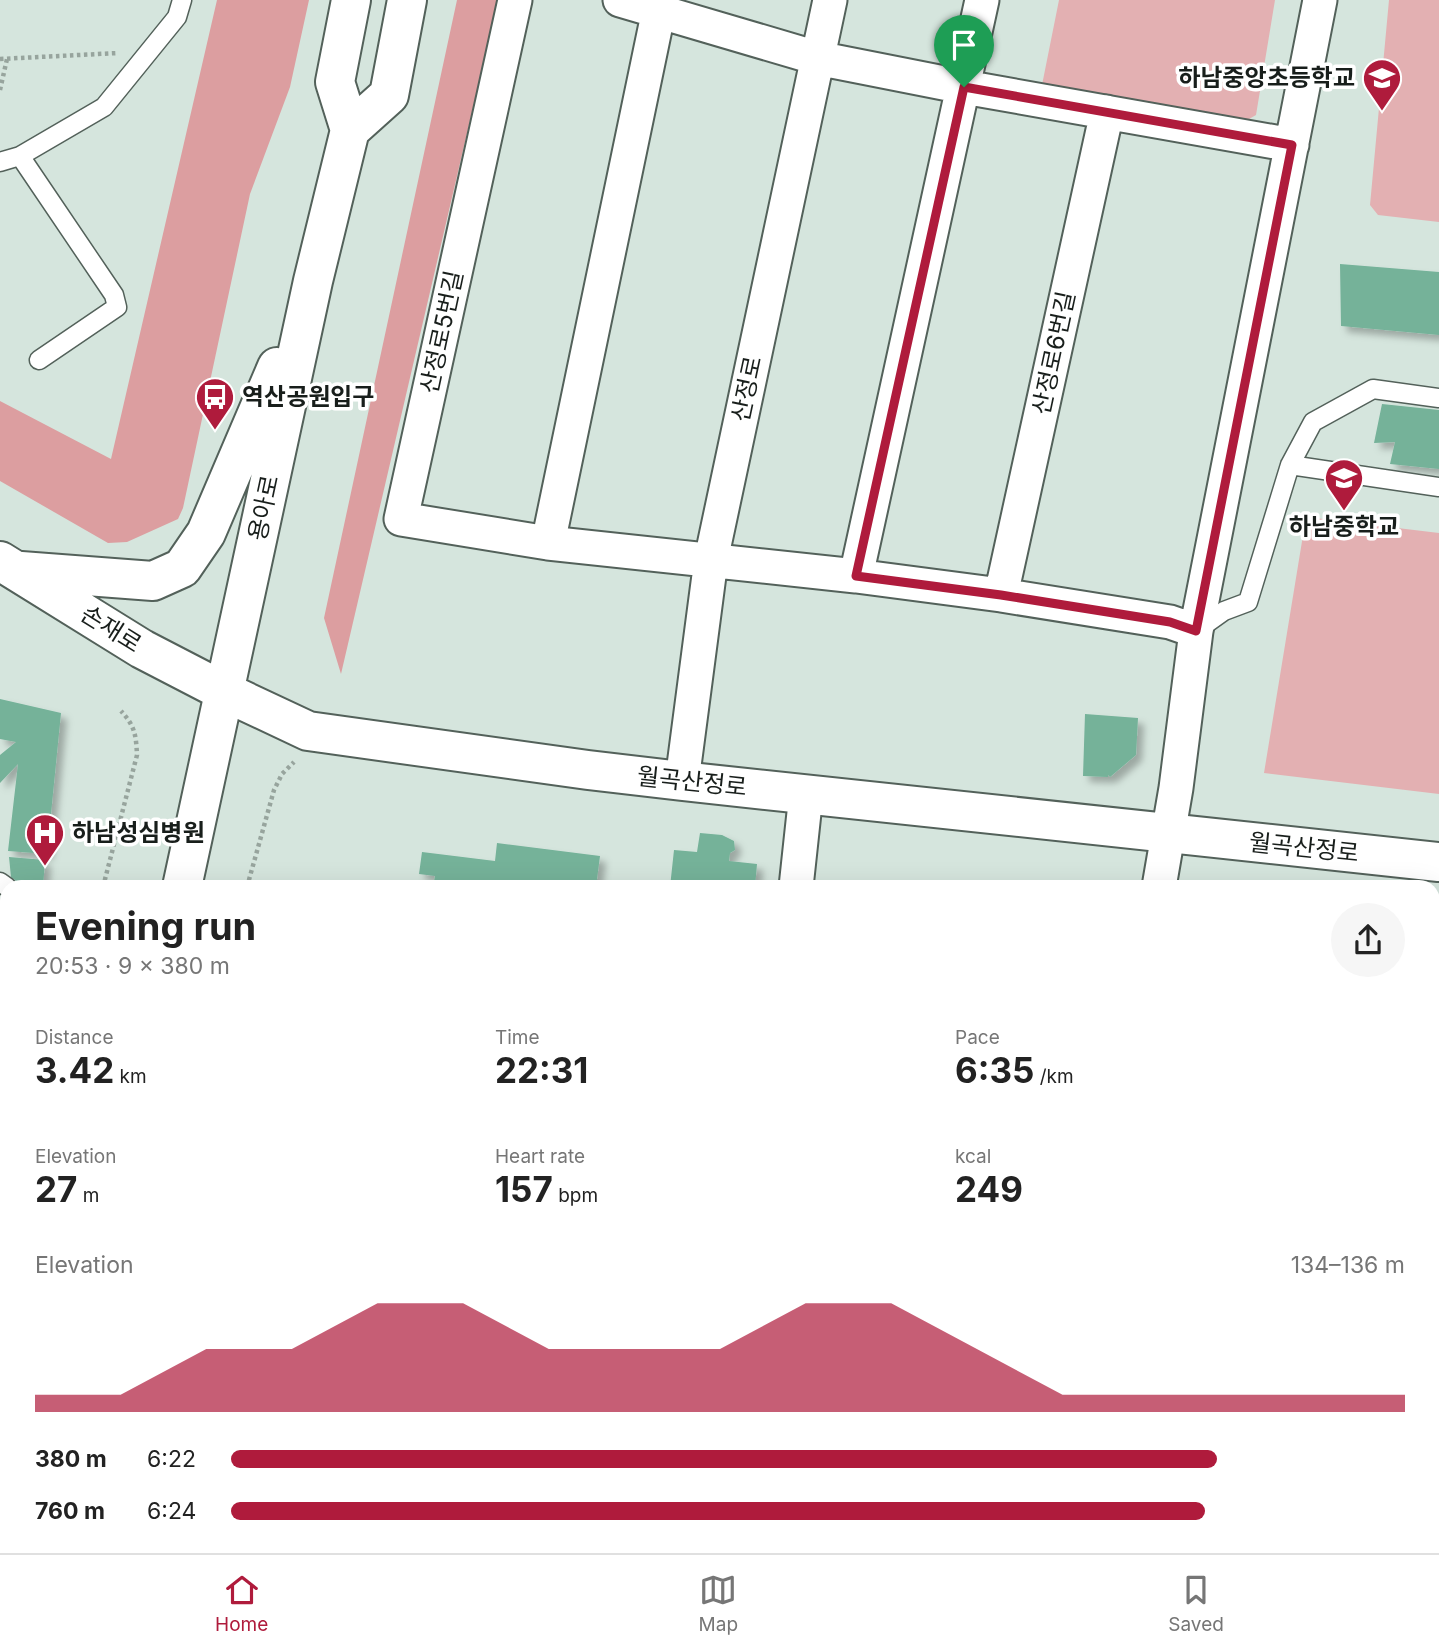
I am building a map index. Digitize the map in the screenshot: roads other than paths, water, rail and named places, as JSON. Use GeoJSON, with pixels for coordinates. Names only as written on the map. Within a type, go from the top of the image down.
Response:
{"type":"FeatureCollection","features":[{"type":"Feature","properties":{"kind":"main road"},"geometry":{"type":"LineString","coordinates":[[351,0],[335,82],[350,130],[389,95],[407,0]]}},
{"type":"Feature","properties":{"kind":"main road","name":"용아로"},"geometry":{"type":"LineString","coordinates":[[184,880],[313,281],[350,130]]}},
{"type":"Feature","properties":{"kind":"main road"},"geometry":{"type":"LineString","coordinates":[[7,566],[153,581],[182,568],[206,533],[313,281]]}},
{"type":"Feature","properties":{"kind":"main road","name":"손재로"},"geometry":{"type":"LineString","coordinates":[[7,566],[142,649],[225,692]]}},
{"type":"Feature","properties":{"kind":"main road","name":"월곡산정로"},"geometry":{"type":"LineString","coordinates":[[225,692],[308,731],[682,781],[1439,862]]}},
{"type":"Feature","properties":{"kind":"street","name":"산정로5번길"},"geometry":{"type":"LineString","coordinates":[[515,0],[401,519],[548,543],[711,560]]}},
{"type":"Feature","properties":{"kind":"street"},"geometry":{"type":"LineString","coordinates":[[620,0],[660,6],[817,58],[1292,145]]}},
{"type":"Feature","properties":{"kind":"street","name":"산정로"},"geometry":{"type":"LineString","coordinates":[[682,781],[711,560],[830,0]]}},
{"type":"Feature","properties":{"kind":"street"},"geometry":{"type":"LineString","coordinates":[[856,576],[982,0]]}},
{"type":"Feature","properties":{"kind":"street"},"geometry":{"type":"LineString","coordinates":[[1160,880],[1196,631],[1320,0]]}},
{"type":"Feature","properties":{"kind":"street"},"geometry":{"type":"LineString","coordinates":[[548,543],[660,6]]}},
{"type":"Feature","properties":{"kind":"street","name":"산정로6번길"},"geometry":{"type":"LineString","coordinates":[[1001,595],[1108,112]]}},
{"type":"Feature","properties":{"kind":"street"},"geometry":{"type":"LineString","coordinates":[[711,560],[1001,595],[1170,622],[1196,631]]}},
{"type":"Feature","properties":{"kind":"street"},"geometry":{"type":"LineString","coordinates":[[797,880],[806,794]]}},
{"type":"Feature","properties":{"kind":"lane"},"geometry":{"type":"LineString","coordinates":[[0,162],[20,156],[104,107],[177,16],[182,0]]}},
{"type":"Feature","properties":{"kind":"lane"},"geometry":{"type":"LineString","coordinates":[[20,156],[114,295],[117,307],[39,360]]}},
{"type":"Feature","properties":{"kind":"lane"},"geometry":{"type":"LineString","coordinates":[[1196,631],[1224,611],[1248,602],[1290,465],[1312,422],[1373,389],[1439,398]]}},
{"type":"Feature","properties":{"kind":"lane"},"geometry":{"type":"LineString","coordinates":[[1290,465],[1439,487]]}},
{"type":"Feature","properties":{"kind":"place","name":"하남중앙초등학교"},"geometry":{"type":"Point","coordinates":[1382,112]}},
{"type":"Feature","properties":{"kind":"place","name":"역산공원입구"},"geometry":{"type":"Point","coordinates":[215,431]}},
{"type":"Feature","properties":{"kind":"place","name":"하남중학교"},"geometry":{"type":"Point","coordinates":[1344,512]}},
{"type":"Feature","properties":{"kind":"place","name":"하남성심병원"},"geometry":{"type":"Point","coordinates":[45,867]}}]}
